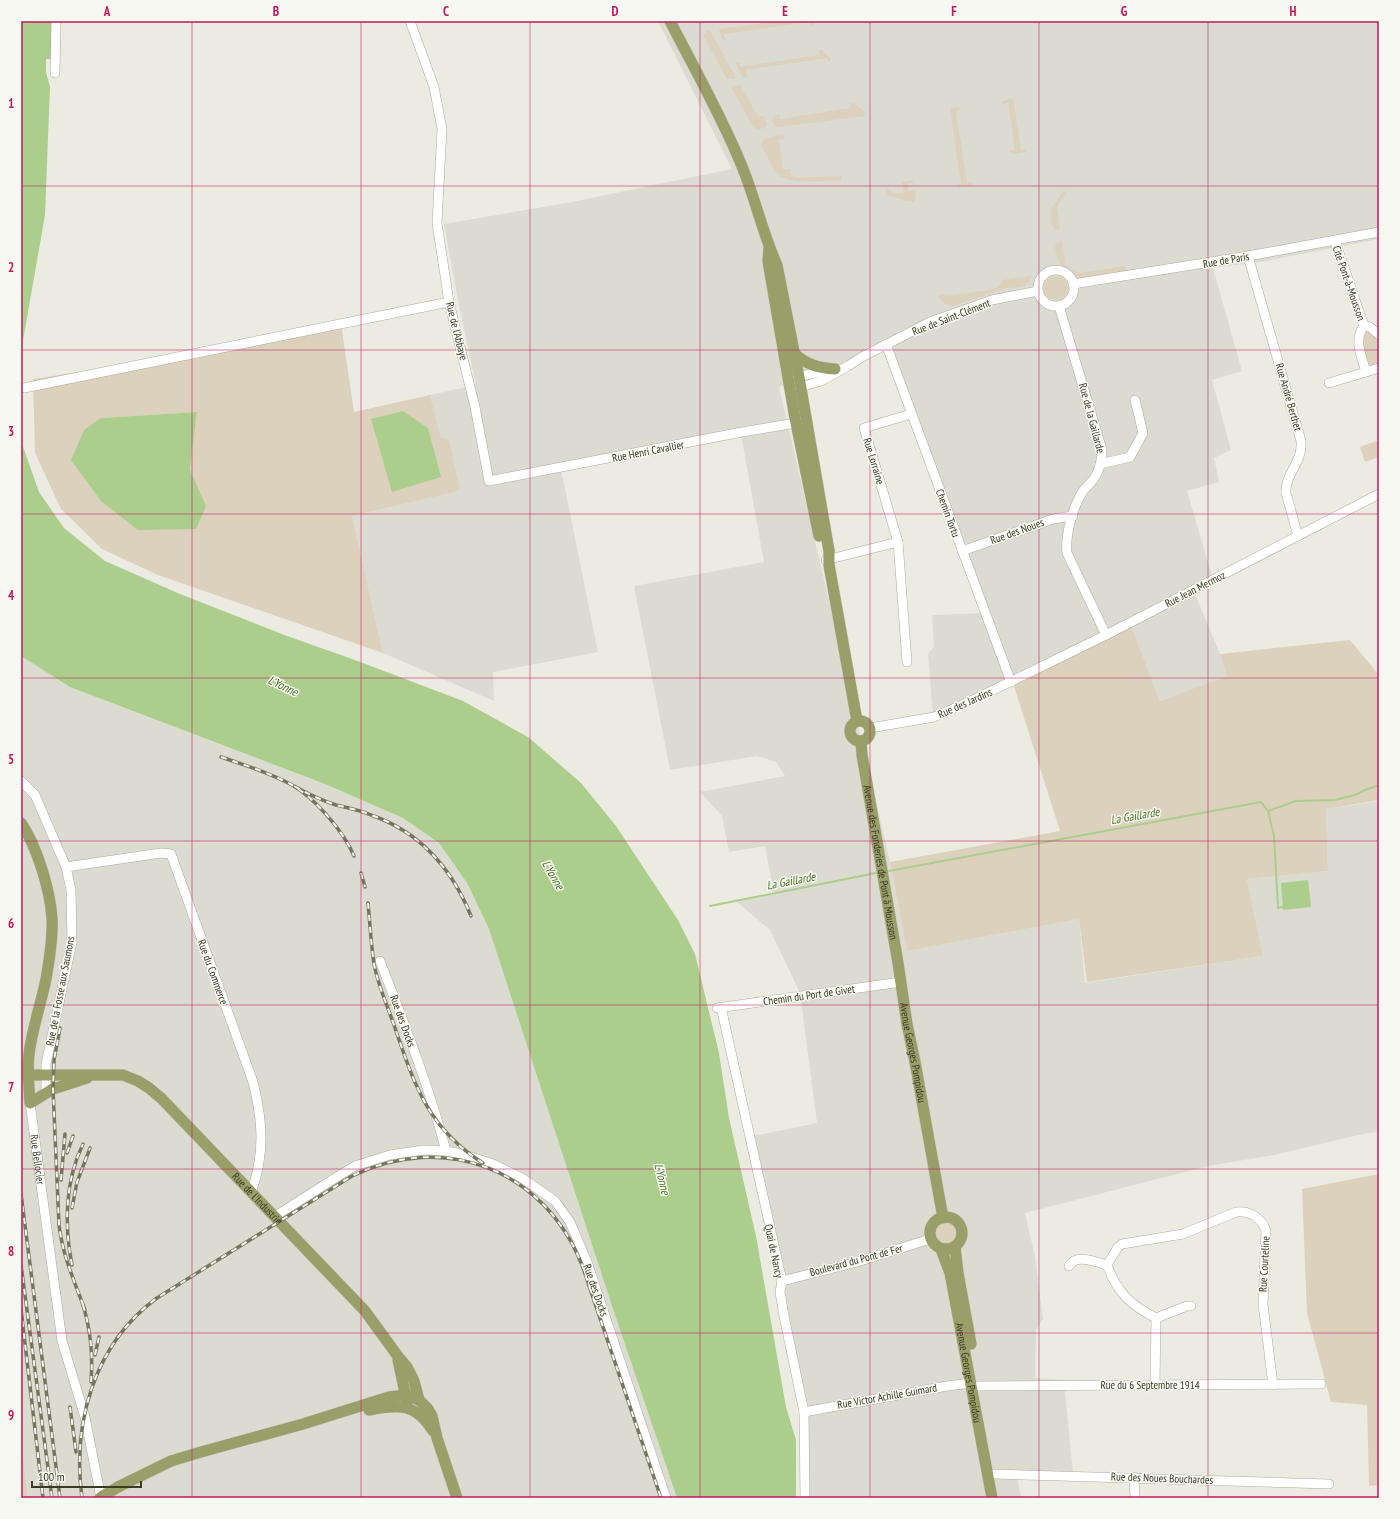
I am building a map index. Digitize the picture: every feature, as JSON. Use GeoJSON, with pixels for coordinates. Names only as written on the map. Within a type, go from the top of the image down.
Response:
{"type":"FeatureCollection","features":[{"type":"Feature","properties":{"kind":"main road"},"geometry":{"type":"LineString","coordinates":[[670,21],[727,131],[742,165],[769,248],[777,265],[795,354],[795,383]]}},
{"type":"Feature","properties":{"kind":"main road"},"geometry":{"type":"LineString","coordinates":[[769,248],[768,261],[795,383],[857,722]]}},
{"type":"Feature","properties":{"kind":"main road"},"geometry":{"type":"LineString","coordinates":[[795,354],[816,367],[835,369]]}},
{"type":"Feature","properties":{"kind":"main road"},"geometry":{"type":"LineString","coordinates":[[857,722],[866,723],[870,728],[868,738],[861,742],[854,740],[850,735],[851,725],[857,722]]}},
{"type":"Feature","properties":{"kind":"main road","name":"Avenue des Fonderies de Pont à Mousson"},"geometry":{"type":"LineString","coordinates":[[861,742],[901,982]]}},
{"type":"Feature","properties":{"kind":"main road","name":"Rue Bellocier"},"geometry":{"type":"LineString","coordinates":[[21,823],[34,848],[44,877],[52,919],[49,959],[29,1054],[28,1075],[30,1103]]}},
{"type":"Feature","properties":{"kind":"main road","name":"Avenue Georges Pompidou"},"geometry":{"type":"LineString","coordinates":[[901,982],[943,1218]]}},
{"type":"Feature","properties":{"kind":"main road","name":"Rue de l'Industrie"},"geometry":{"type":"LineString","coordinates":[[28,1075],[123,1075],[138,1081],[149,1088],[162,1099],[365,1311],[397,1356],[407,1367],[414,1381],[412,1398]]}},
{"type":"Feature","properties":{"kind":"main road"},"geometry":{"type":"LineString","coordinates":[[30,1103],[53,1089],[97,1075]]}},
{"type":"Feature","properties":{"kind":"main road"},"geometry":{"type":"LineString","coordinates":[[943,1218],[950,1218],[954,1220],[958,1223],[962,1230],[961,1238],[955,1247],[950,1249],[941,1249],[930,1239],[931,1227],[934,1222],[943,1218]]}},
{"type":"Feature","properties":{"kind":"main road","name":"Avenue Georges Pompidou"},"geometry":{"type":"LineString","coordinates":[[955,1247],[974,1385],[992,1498]]}},
{"type":"Feature","properties":{"kind":"main road","name":"Avenue Georges Pompidou"},"geometry":{"type":"LineString","coordinates":[[941,1249],[950,1273],[1000,1498]]}},
{"type":"Feature","properties":{"kind":"main road"},"geometry":{"type":"LineString","coordinates":[[397,1356],[402,1376],[412,1398],[428,1409],[432,1416],[437,1438],[457,1498]]}},
{"type":"Feature","properties":{"kind":"main road"},"geometry":{"type":"LineString","coordinates":[[389,1397],[396,1388],[402,1376]]}},
{"type":"Feature","properties":{"kind":"main road"},"geometry":{"type":"LineString","coordinates":[[101,1498],[118,1486],[171,1461],[303,1424],[389,1397],[412,1398]]}},
{"type":"Feature","properties":{"kind":"main road"},"geometry":{"type":"LineString","coordinates":[[303,1424],[387,1406],[412,1398]]}},
{"type":"Feature","properties":{"kind":"street"},"geometry":{"type":"LineString","coordinates":[[55,73],[56,21]]}},
{"type":"Feature","properties":{"kind":"street","name":"Rue de l'Abbaye"},"geometry":{"type":"LineString","coordinates":[[410,21],[434,87],[442,129],[437,223],[450,302],[476,407],[489,481]]}},
{"type":"Feature","properties":{"kind":"street","name":"Rue de Paris"},"geometry":{"type":"LineString","coordinates":[[1073,284],[1248,256],[1379,232]]}},
{"type":"Feature","properties":{"kind":"street","name":"Cité Pont-à-Mousson"},"geometry":{"type":"LineString","coordinates":[[1335,240],[1364,326]]}},
{"type":"Feature","properties":{"kind":"street","name":"Rue André Berthet"},"geometry":{"type":"LineString","coordinates":[[1248,256],[1301,441],[1301,454],[1286,487],[1286,493],[1298,536]]}},
{"type":"Feature","properties":{"kind":"street"},"geometry":{"type":"LineString","coordinates":[[1051,271],[1063,272],[1068,275],[1073,284],[1072,296],[1069,300],[1059,306],[1054,306],[1043,301],[1038,291],[1042,276],[1051,271]]}},
{"type":"Feature","properties":{"kind":"street","name":"Rue de Saint-Clément"},"geometry":{"type":"LineString","coordinates":[[795,383],[821,381],[886,344],[930,322],[985,303],[1038,291]]}},
{"type":"Feature","properties":{"kind":"street"},"geometry":{"type":"LineString","coordinates":[[24,388],[450,302]]}},
{"type":"Feature","properties":{"kind":"street","name":"Rue de la Gaillarde"},"geometry":{"type":"LineString","coordinates":[[1059,306],[1102,450],[1096,476],[1084,490],[1073,516],[1066,542],[1066,553],[1106,635]]}},
{"type":"Feature","properties":{"kind":"street","name":"Cité Pont-à-Mousson"},"geometry":{"type":"LineString","coordinates":[[1364,326],[1370,327],[1379,335]]}},
{"type":"Feature","properties":{"kind":"street","name":"Cité Pont-à-Mousson"},"geometry":{"type":"LineString","coordinates":[[1364,326],[1360,332],[1358,345],[1366,372]]}},
{"type":"Feature","properties":{"kind":"street","name":"Chemin Tortu"},"geometry":{"type":"LineString","coordinates":[[886,344],[1011,682]]}},
{"type":"Feature","properties":{"kind":"street","name":"Rue de Saint-Clément"},"geometry":{"type":"LineString","coordinates":[[795,383],[848,366]]}},
{"type":"Feature","properties":{"kind":"street"},"geometry":{"type":"LineString","coordinates":[[1329,383],[1379,368]]}},
{"type":"Feature","properties":{"kind":"street"},"geometry":{"type":"LineString","coordinates":[[1100,464],[1130,457],[1143,433],[1135,400]]}},
{"type":"Feature","properties":{"kind":"street","name":"Rue Lorraine"},"geometry":{"type":"LineString","coordinates":[[907,662],[898,542],[864,428],[911,414]]}},
{"type":"Feature","properties":{"kind":"street","name":"Rue Henri Cavallier"},"geometry":{"type":"LineString","coordinates":[[489,481],[742,432],[802,422]]}},
{"type":"Feature","properties":{"kind":"street","name":"Rue Jean Mermoz"},"geometry":{"type":"LineString","coordinates":[[1011,682],[1106,635],[1379,494]]}},
{"type":"Feature","properties":{"kind":"street","name":"Rue des Noues"},"geometry":{"type":"LineString","coordinates":[[962,551],[1053,518],[1073,516]]}},
{"type":"Feature","properties":{"kind":"street"},"geometry":{"type":"LineString","coordinates":[[828,561],[898,542]]}},
{"type":"Feature","properties":{"kind":"street","name":"Rue des Jardins"},"geometry":{"type":"LineString","coordinates":[[870,728],[934,717],[1011,682]]}},
{"type":"Feature","properties":{"kind":"street","name":"Rue de la Fosse aux Saumons"},"geometry":{"type":"LineString","coordinates":[[21,781],[35,795],[66,867],[71,890],[72,942],[46,1064],[46,1093]]}},
{"type":"Feature","properties":{"kind":"street","name":"Rue du Commerce"},"geometry":{"type":"LineString","coordinates":[[66,867],[161,853],[171,854],[253,1082],[260,1110],[261,1144],[259,1165],[251,1193]]}},
{"type":"Feature","properties":{"kind":"street","name":"Rue des Docks"},"geometry":{"type":"LineString","coordinates":[[380,960],[432,1102],[446,1151]]}},
{"type":"Feature","properties":{"kind":"street","name":"Chemin du Port de Givet"},"geometry":{"type":"LineString","coordinates":[[719,1008],[901,982]]}},
{"type":"Feature","properties":{"kind":"street","name":"Quai de Nancy"},"geometry":{"type":"LineString","coordinates":[[719,1008],[782,1281],[780,1292],[784,1316],[804,1412],[805,1498]]}},
{"type":"Feature","properties":{"kind":"street","name":"Rue Bellocier"},"geometry":{"type":"LineString","coordinates":[[30,1103],[62,1341],[85,1417],[101,1498]]}},
{"type":"Feature","properties":{"kind":"street","name":"Rue des Docks"},"geometry":{"type":"LineString","coordinates":[[274,1217],[340,1175],[365,1162],[412,1151],[446,1151],[493,1164],[522,1178],[555,1201],[570,1222],[587,1262],[666,1498]]}},
{"type":"Feature","properties":{"kind":"street","name":"Rue Courteline"},"geometry":{"type":"LineString","coordinates":[[1107,1265],[1118,1246],[1127,1242],[1183,1234],[1236,1212],[1244,1212],[1256,1217],[1263,1224],[1266,1231],[1263,1304],[1273,1384]]}},
{"type":"Feature","properties":{"kind":"street","name":"Boulevard du Pont de Fer"},"geometry":{"type":"LineString","coordinates":[[782,1281],[856,1262],[930,1239]]}},
{"type":"Feature","properties":{"kind":"street"},"geometry":{"type":"LineString","coordinates":[[1068,1266],[1071,1261],[1077,1258],[1107,1265],[1112,1279],[1119,1291],[1131,1303],[1156,1318]]}},
{"type":"Feature","properties":{"kind":"street"},"geometry":{"type":"LineString","coordinates":[[1156,1318],[1187,1306],[1191,1306]]}},
{"type":"Feature","properties":{"kind":"street"},"geometry":{"type":"LineString","coordinates":[[1155,1386],[1156,1318]]}},
{"type":"Feature","properties":{"kind":"street","name":"Rue du 6 Septembre 1914"},"geometry":{"type":"LineString","coordinates":[[974,1385],[1155,1386],[1321,1384]]}},
{"type":"Feature","properties":{"kind":"street","name":"Rue Victor Achille Guimard"},"geometry":{"type":"LineString","coordinates":[[804,1412],[926,1389],[974,1385]]}},
{"type":"Feature","properties":{"kind":"street","name":"Rue des Noues Bouchardes"},"geometry":{"type":"LineString","coordinates":[[995,1474],[1329,1484]]}},
{"type":"Feature","properties":{"kind":"street"},"geometry":{"type":"LineString","coordinates":[[1134,1477],[1135,1498]]}},
{"type":"Feature","properties":{"kind":"shaded area"},"geometry":{"type":"Polygon","coordinates":[[[658,21],[1379,21],[1379,239],[1260,262],[1213,268],[1242,371],[1212,380],[1231,450],[1214,458],[1219,482],[1187,491],[1214,583],[1195,594],[1228,676],[1160,701],[1130,623],[933,717],[928,654],[934,647],[932,615],[988,613],[889,348],[779,387],[890,862],[907,951],[1079,919],[1085,983],[1263,956],[1247,879],[1328,871],[1326,809],[1379,801],[1379,1132],[1367,1133],[1274,1155],[1208,1166],[1025,1213],[1035,1257],[1043,1319],[1036,1330],[1035,1378],[1064,1380],[1073,1474],[1017,1476],[1021,1498],[806,1498],[806,1412],[753,1136],[817,1123],[800,993],[770,930],[737,902],[774,894],[765,846],[729,852],[722,816],[700,792],[785,776],[776,762],[757,756],[670,770],[634,586],[764,562],[740,429],[560,464],[598,652],[493,672],[494,701],[383,653],[352,516],[460,491],[441,439],[430,395],[476,385],[444,224],[567,203],[732,169],[658,21]]]}},
{"type":"Feature","properties":{"kind":"shaded area"},"geometry":{"type":"Polygon","coordinates":[[[778,21],[812,21],[813,26],[811,27],[809,22],[724,34],[725,40],[723,40],[719,31],[720,29],[778,21]]]}},
{"type":"Feature","properties":{"kind":"shaded area"},"geometry":{"type":"Polygon","coordinates":[[[707,31],[711,32],[735,76],[735,79],[727,79],[703,35],[707,31]]]}},
{"type":"Feature","properties":{"kind":"shaded area"},"geometry":{"type":"Polygon","coordinates":[[[819,50],[822,50],[831,59],[830,61],[827,61],[827,58],[746,70],[747,77],[743,78],[736,64],[737,62],[740,62],[740,67],[819,55],[819,50]]]}},
{"type":"Feature","properties":{"kind":"shaded area"},"geometry":{"type":"Polygon","coordinates":[[[740,85],[758,116],[763,116],[767,125],[765,128],[758,129],[753,127],[732,89],[733,86],[740,85]]]}},
{"type":"Feature","properties":{"kind":"shaded area"},"geometry":{"type":"Polygon","coordinates":[[[1013,98],[1021,150],[1026,150],[1025,152],[1013,154],[1009,151],[1015,150],[1008,103],[1002,104],[1002,102],[1013,98]]]}},
{"type":"Feature","properties":{"kind":"shaded area"},"geometry":{"type":"Polygon","coordinates":[[[854,103],[865,112],[864,116],[777,127],[772,122],[773,117],[779,114],[780,119],[850,108],[850,104],[854,103]]]}},
{"type":"Feature","properties":{"kind":"shaded area"},"geometry":{"type":"Polygon","coordinates":[[[958,107],[962,110],[956,111],[967,183],[972,183],[971,185],[958,187],[956,185],[961,184],[950,108],[958,107]]]}},
{"type":"Feature","properties":{"kind":"shaded area"},"geometry":{"type":"Polygon","coordinates":[[[782,135],[784,136],[784,139],[779,140],[783,169],[790,169],[791,175],[798,178],[841,176],[842,180],[797,182],[781,177],[776,172],[761,146],[763,140],[782,135]]]}},
{"type":"Feature","properties":{"kind":"shaded area"},"geometry":{"type":"Polygon","coordinates":[[[913,180],[913,183],[907,184],[909,189],[908,191],[915,190],[916,198],[913,202],[905,201],[887,194],[887,189],[891,189],[892,194],[903,193],[902,182],[913,180]]]}},
{"type":"Feature","properties":{"kind":"shaded area"},"geometry":{"type":"Polygon","coordinates":[[[1063,191],[1066,192],[1057,208],[1060,228],[1058,230],[1051,224],[1050,211],[1063,191]]]}},
{"type":"Feature","properties":{"kind":"shaded area"},"geometry":{"type":"Polygon","coordinates":[[[1062,241],[1065,264],[1072,271],[1080,273],[1125,266],[1126,271],[1080,279],[1062,266],[1058,261],[1055,248],[1056,244],[1062,241]]]}},
{"type":"Feature","properties":{"kind":"shaded area"},"geometry":{"type":"Polygon","coordinates":[[[1032,276],[1029,282],[1022,287],[1007,288],[953,306],[941,301],[938,297],[941,294],[946,296],[990,290],[998,287],[1002,280],[1032,276]]]}},
{"type":"Feature","properties":{"kind":"shaded area"},"geometry":{"type":"Polygon","coordinates":[[[1056,276],[1061,277],[1067,283],[1067,293],[1061,299],[1056,300],[1051,299],[1045,293],[1044,288],[1045,283],[1051,277],[1056,276]]]}},
{"type":"Feature","properties":{"kind":"shaded area"},"geometry":{"type":"Polygon","coordinates":[[[341,324],[354,412],[430,395],[441,438],[449,439],[460,491],[352,516],[383,653],[158,575],[102,549],[61,509],[35,453],[33,379],[104,368],[341,324]],[[197,412],[101,418],[190,470],[197,412]]]}},
{"type":"Feature","properties":{"kind":"shaded area"},"geometry":{"type":"Polygon","coordinates":[[[1368,331],[1379,339],[1379,365],[1372,366],[1367,363],[1363,343],[1364,336],[1368,331]]]}},
{"type":"Feature","properties":{"kind":"shaded area"},"geometry":{"type":"Polygon","coordinates":[[[1379,440],[1379,457],[1365,462],[1360,447],[1379,440]]]}},
{"type":"Feature","properties":{"kind":"shaded area"},"geometry":{"type":"Polygon","coordinates":[[[1130,623],[1160,701],[1227,676],[1220,654],[1350,640],[1379,675],[1379,800],[1326,809],[1328,871],[1247,879],[1263,956],[1087,982],[1079,919],[907,951],[890,862],[1060,831],[1013,683],[1130,623]]]}},
{"type":"Feature","properties":{"kind":"shaded area"},"geometry":{"type":"Polygon","coordinates":[[[21,656],[70,687],[325,784],[403,818],[439,843],[467,883],[489,929],[614,1312],[677,1498],[91,1498],[91,1495],[87,1498],[28,1498],[21,1439],[21,656]]]}},
{"type":"Feature","properties":{"kind":"shaded area"},"geometry":{"type":"Polygon","coordinates":[[[1379,1174],[1379,1485],[1369,1486],[1367,1405],[1331,1402],[1307,1313],[1302,1189],[1379,1174]]]}},
{"type":"Feature","properties":{"kind":"shaded area"},"geometry":{"type":"Polygon","coordinates":[[[946,1222],[954,1225],[957,1233],[954,1241],[946,1244],[938,1241],[935,1233],[938,1225],[946,1222]]]}},
{"type":"Feature","properties":{"kind":"shaded area"},"geometry":{"type":"Polygon","coordinates":[[[21,1439],[28,1498],[21,1498],[21,1439]]]}},
{"type":"Feature","properties":{"kind":"water"},"geometry":{"type":"Polygon","coordinates":[[[21,21],[51,21],[51,59],[46,59],[46,72],[50,87],[45,215],[21,352],[21,21]]]}},
{"type":"Feature","properties":{"kind":"water"},"geometry":{"type":"Polygon","coordinates":[[[403,411],[428,428],[441,477],[392,492],[371,419],[403,411]]]}},
{"type":"Feature","properties":{"kind":"water"},"geometry":{"type":"Polygon","coordinates":[[[197,412],[190,470],[206,506],[196,529],[138,530],[101,501],[71,460],[84,430],[101,418],[197,412]]]}},
{"type":"Feature","properties":{"kind":"water","name":"L'Yonne"},"geometry":{"type":"Polygon","coordinates":[[[21,441],[39,492],[64,528],[105,561],[180,594],[287,636],[463,701],[528,737],[581,783],[616,826],[678,920],[695,954],[719,1053],[729,1118],[756,1236],[786,1407],[796,1440],[796,1498],[677,1498],[614,1312],[489,929],[467,883],[439,843],[403,818],[325,784],[70,687],[21,656],[21,441]]]}},
{"type":"Feature","properties":{"kind":"water"},"geometry":{"type":"Polygon","coordinates":[[[1308,880],[1311,907],[1283,910],[1281,883],[1308,880]]]}},
{"type":"Feature","properties":{"kind":"waterway","name":"La Gaillarde"},"geometry":{"type":"LineString","coordinates":[[889,871],[1261,802],[1268,811],[1296,801],[1335,800],[1355,795],[1379,785]]}},
{"type":"Feature","properties":{"kind":"waterway"},"geometry":{"type":"LineString","coordinates":[[1268,811],[1274,836],[1278,908],[1286,906]]}},
{"type":"Feature","properties":{"kind":"waterway","name":"La Gaillarde"},"geometry":{"type":"LineString","coordinates":[[710,906],[876,873]]}},
{"type":"Feature","properties":{"kind":"railway"},"geometry":{"type":"LineString","coordinates":[[221,757],[275,777],[301,791],[328,816],[336,826],[354,856]]}},
{"type":"Feature","properties":{"kind":"railway"},"geometry":{"type":"LineString","coordinates":[[294,786],[330,803],[367,813],[389,822],[405,831],[432,854],[444,868],[454,883],[471,916]]}},
{"type":"Feature","properties":{"kind":"railway"},"geometry":{"type":"LineString","coordinates":[[361,873],[365,887]]}},
{"type":"Feature","properties":{"kind":"railway"},"geometry":{"type":"LineString","coordinates":[[368,903],[372,949],[376,972],[408,1066],[416,1085],[425,1103],[448,1135],[483,1163]]}},
{"type":"Feature","properties":{"kind":"railway"},"geometry":{"type":"LineString","coordinates":[[60,1028],[54,1060],[53,1089],[59,1225],[66,1258],[85,1310]]}},
{"type":"Feature","properties":{"kind":"railway"},"geometry":{"type":"LineString","coordinates":[[61,1180],[65,1134]]}},
{"type":"Feature","properties":{"kind":"railway"},"geometry":{"type":"LineString","coordinates":[[67,1153],[73,1136]]}},
{"type":"Feature","properties":{"kind":"railway"},"geometry":{"type":"LineString","coordinates":[[72,1265],[69,1250],[67,1219],[68,1203],[73,1173],[83,1144]]}},
{"type":"Feature","properties":{"kind":"railway"},"geometry":{"type":"LineString","coordinates":[[72,1208],[77,1182],[90,1148]]}},
{"type":"Feature","properties":{"kind":"railway"},"geometry":{"type":"LineString","coordinates":[[82,1498],[80,1470],[81,1442],[85,1414],[92,1387],[103,1362],[117,1338],[135,1317],[157,1298],[352,1176],[387,1163],[421,1157],[455,1159],[487,1168],[517,1183],[543,1204],[565,1232],[582,1265],[661,1498]]}},
{"type":"Feature","properties":{"kind":"railway"},"geometry":{"type":"LineString","coordinates":[[21,1194],[60,1498]]}},
{"type":"Feature","properties":{"kind":"railway"},"geometry":{"type":"LineString","coordinates":[[21,1265],[52,1498]]}},
{"type":"Feature","properties":{"kind":"railway"},"geometry":{"type":"LineString","coordinates":[[83,1305],[91,1344],[91,1382]]}},
{"type":"Feature","properties":{"kind":"railway"},"geometry":{"type":"LineString","coordinates":[[21,1309],[43,1498]]}},
{"type":"Feature","properties":{"kind":"railway"},"geometry":{"type":"LineString","coordinates":[[95,1355],[99,1337]]}},
{"type":"Feature","properties":{"kind":"railway"},"geometry":{"type":"LineString","coordinates":[[70,1407],[76,1452]]}}]}
